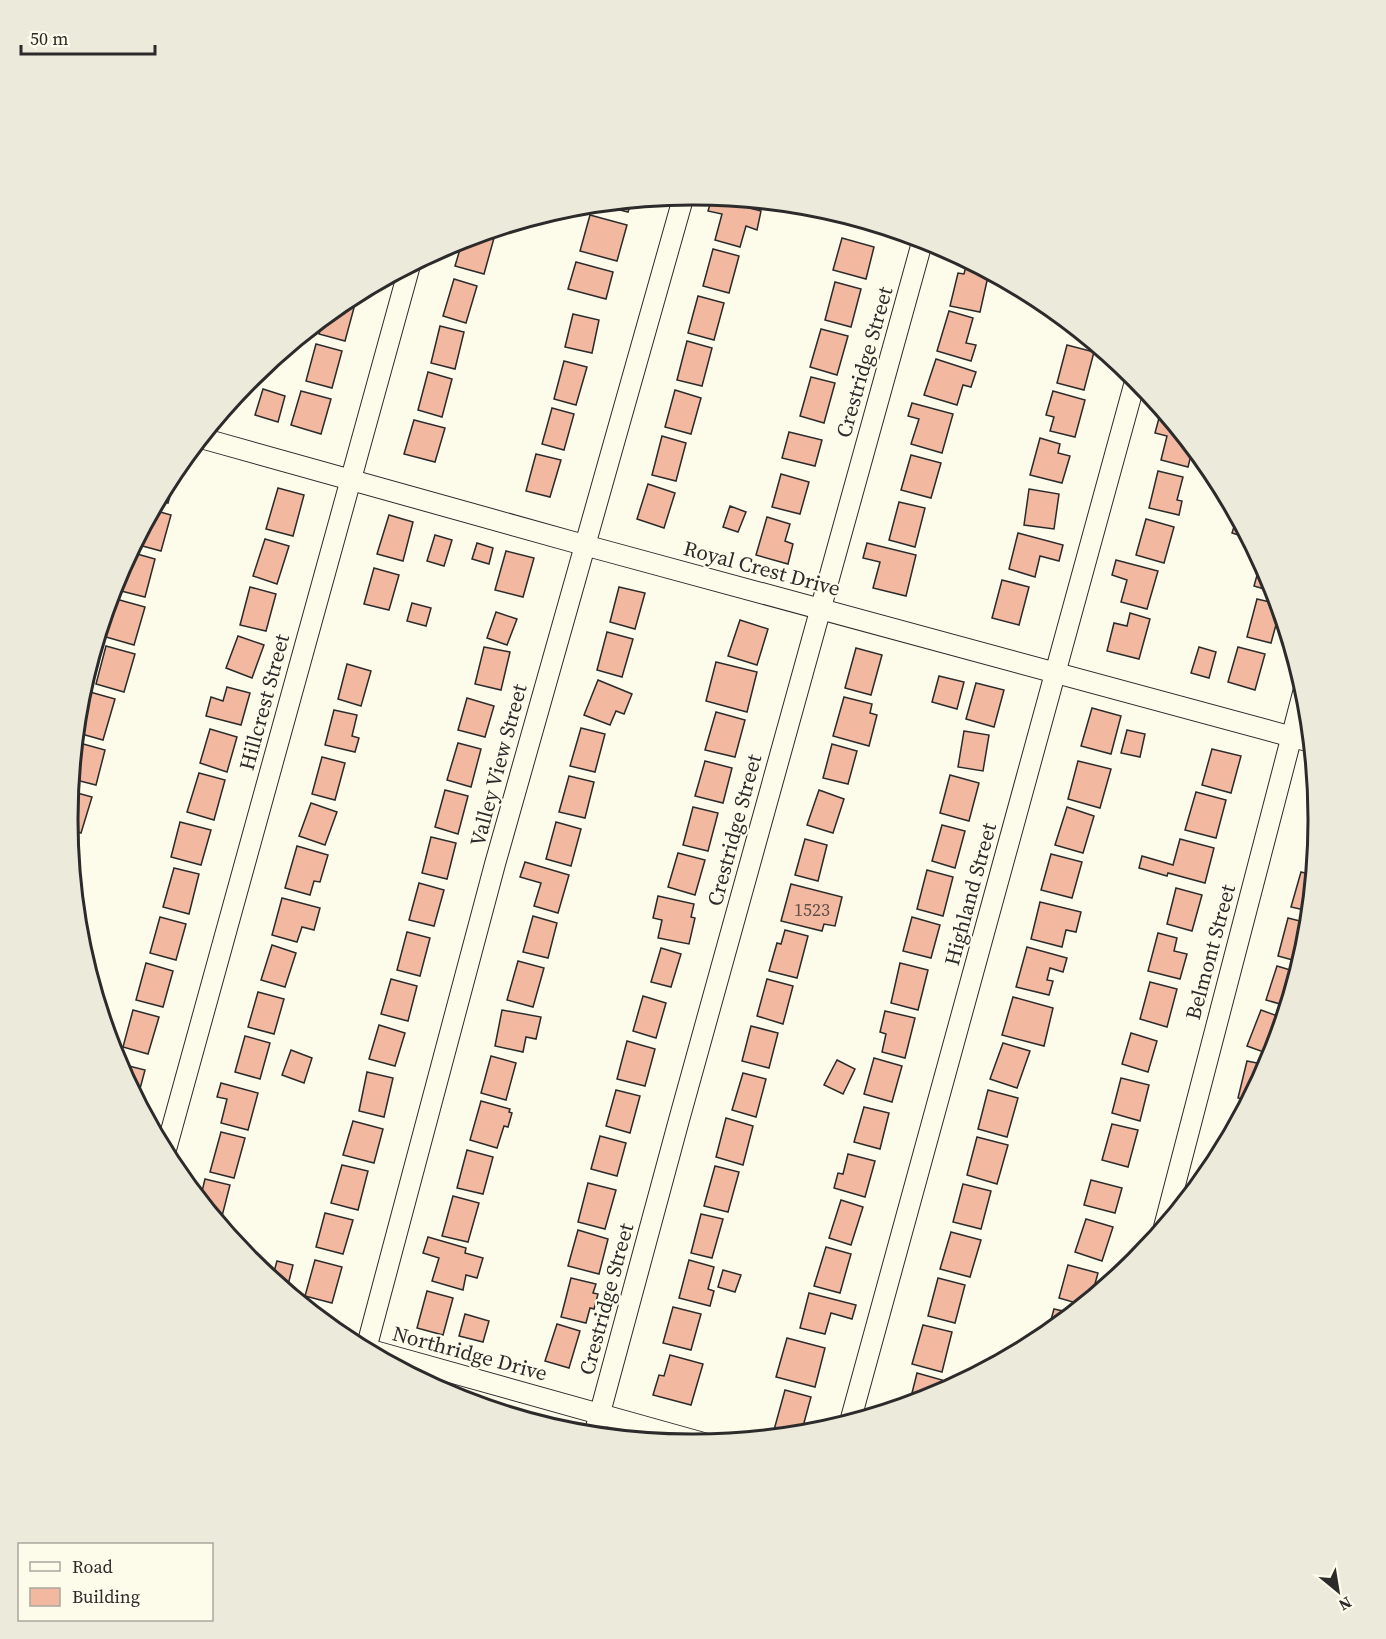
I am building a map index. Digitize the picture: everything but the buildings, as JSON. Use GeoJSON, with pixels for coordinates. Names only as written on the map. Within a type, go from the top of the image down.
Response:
{"type":"FeatureCollection","features":[{"type":"Feature","properties":{"kind":"street","name":"Valley View Street"},"geometry":{"type":"LineString","coordinates":[[365,1340],[584,545],[681,205]]}},
{"type":"Feature","properties":{"kind":"street","name":"Crestridge Street"},"geometry":{"type":"LineString","coordinates":[[596,1426],[920,248]]}},
{"type":"Feature","properties":{"kind":"street","name":"Hillcrest Street"},"geometry":{"type":"LineString","coordinates":[[169,1140],[407,276]]}},
{"type":"Feature","properties":{"kind":"street","name":"Highland Street"},"geometry":{"type":"LineString","coordinates":[[852,1414],[1133,390]]}},
{"type":"Feature","properties":{"kind":"street","name":"Royal Crest Drive"},"geometry":{"type":"LineString","coordinates":[[209,440],[1055,674],[1303,740]]}},
{"type":"Feature","properties":{"kind":"street","name":"Belmont Street"},"geometry":{"type":"LineString","coordinates":[[1169,1209],[1298,711]]}},
{"type":"Feature","properties":{"kind":"street","name":"Northridge Drive"},"geometry":{"type":"LineString","coordinates":[[393,1356],[671,1433]]}}]}
